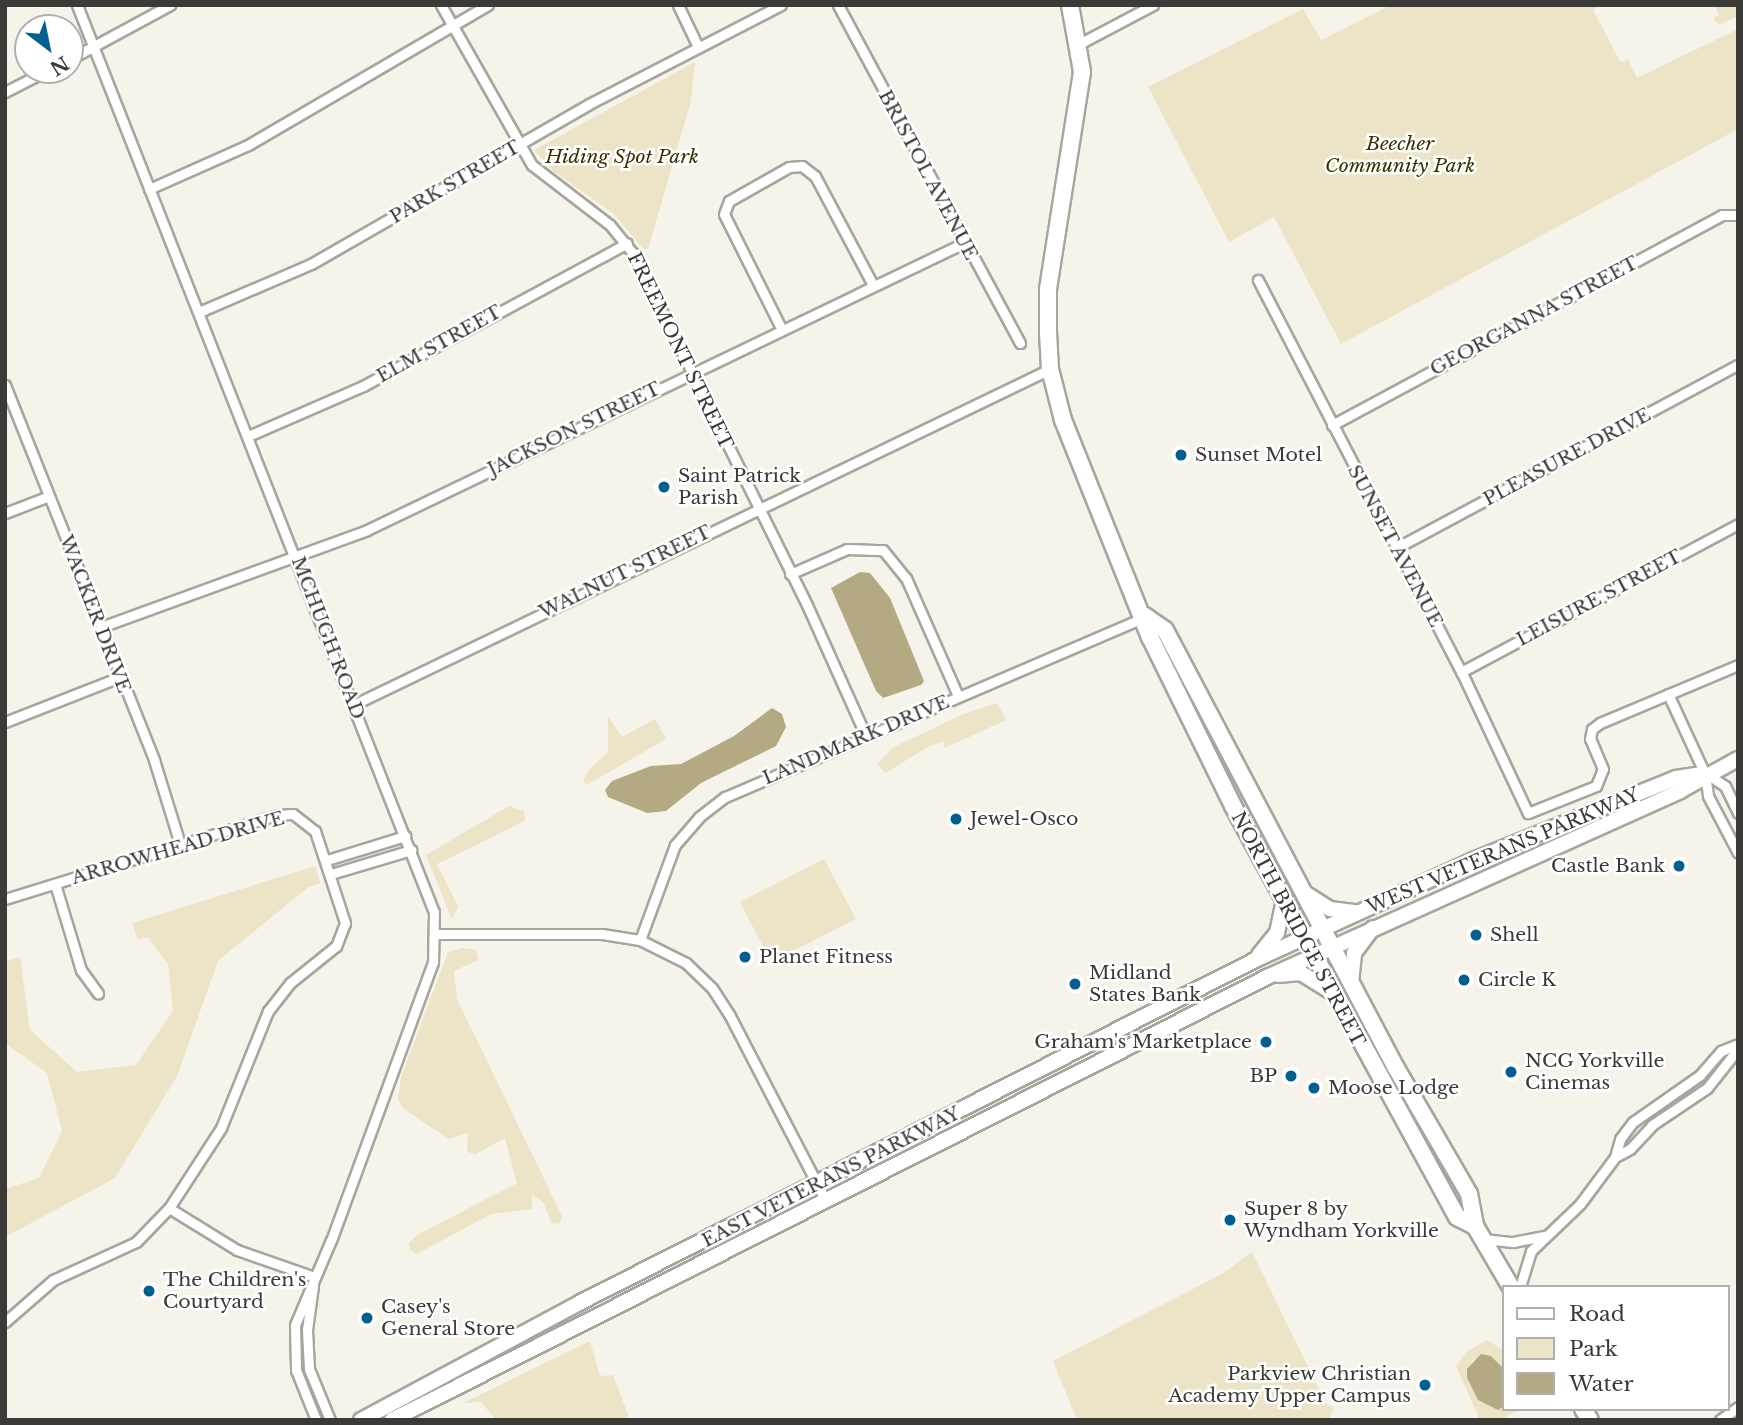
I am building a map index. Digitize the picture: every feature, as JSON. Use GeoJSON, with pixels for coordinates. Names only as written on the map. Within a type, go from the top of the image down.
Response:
{"type":"FeatureCollection","features":[{"type":"Feature","properties":{"kind":"highway","name":"NORTH BRIDGE STREET"},"geometry":{"type":"LineString","coordinates":[[1070,5],[1079,44],[1078,113],[1048,290],[1050,369],[1074,453],[1145,616],[1150,636],[1213,766],[1311,955],[1457,1217],[1479,1232]]}},
{"type":"Feature","properties":{"kind":"highway","name":"NORTH BRIDGE STREET"},"geometry":{"type":"LineString","coordinates":[[1145,616],[1165,629],[1350,983],[1469,1194],[1479,1232],[1510,1285]]}},
{"type":"Feature","properties":{"kind":"main road","name":"WEST VETERANS PARKWAY"},"geometry":{"type":"LineString","coordinates":[[1311,955],[1680,792],[1705,774],[1738,759]]}},
{"type":"Feature","properties":{"kind":"main road","name":"WEST VETERANS PARKWAY"},"geometry":{"type":"LineString","coordinates":[[1303,937],[1676,778],[1705,774]]}},
{"type":"Feature","properties":{"kind":"main road"},"geometry":{"type":"LineString","coordinates":[[1301,891],[1330,909],[1358,912]]}},
{"type":"Feature","properties":{"kind":"main road"},"geometry":{"type":"LineString","coordinates":[[1255,960],[1277,933],[1284,901]]}},
{"type":"Feature","properties":{"kind":"main road"},"geometry":{"type":"LineString","coordinates":[[1350,983],[1354,953],[1374,927]]}},
{"type":"Feature","properties":{"kind":"main road","name":"EAST VETERANS PARKWAY"},"geometry":{"type":"LineString","coordinates":[[361,1420],[581,1302],[818,1185],[1303,937]]}},
{"type":"Feature","properties":{"kind":"main road","name":"EAST VETERANS PARKWAY"},"geometry":{"type":"LineString","coordinates":[[392,1420],[1311,955]]}},
{"type":"Feature","properties":{"kind":"main road"},"geometry":{"type":"LineString","coordinates":[[1267,976],[1301,973],[1331,992]]}},
{"type":"Feature","properties":{"kind":"street","name":"MCHUGH ROAD"},"geometry":{"type":"LineString","coordinates":[[77,5],[431,899],[436,934],[433,962],[314,1278],[300,1308],[294,1343],[296,1370],[316,1420]]}},
{"type":"Feature","properties":{"kind":"street"},"geometry":{"type":"LineString","coordinates":[[84,51],[170,5]]}},
{"type":"Feature","properties":{"kind":"street","name":"FREEMONT STREET"},"geometry":{"type":"LineString","coordinates":[[441,5],[519,146],[549,181],[595,213],[627,243],[790,574],[866,736]]}},
{"type":"Feature","properties":{"kind":"street"},"geometry":{"type":"LineString","coordinates":[[149,189],[247,146],[488,5]]}},
{"type":"Feature","properties":{"kind":"street"},"geometry":{"type":"LineString","coordinates":[[678,5],[698,47]]}},
{"type":"Feature","properties":{"kind":"street","name":"PARK STREET"},"geometry":{"type":"LineString","coordinates":[[199,312],[311,264],[698,47],[781,5]]}},
{"type":"Feature","properties":{"kind":"street","name":"BRISTOL AVENUE"},"geometry":{"type":"LineString","coordinates":[[838,5],[1020,343]]}},
{"type":"Feature","properties":{"kind":"street"},"geometry":{"type":"LineString","coordinates":[[1079,44],[1153,5]]}},
{"type":"Feature","properties":{"kind":"street"},"geometry":{"type":"LineString","coordinates":[[5,92],[21,84]]}},
{"type":"Feature","properties":{"kind":"street"},"geometry":{"type":"LineString","coordinates":[[781,328],[724,214],[729,201],[789,167],[802,166],[815,176],[873,285]]}},
{"type":"Feature","properties":{"kind":"street","name":"GEORGANNA STREET"},"geometry":{"type":"LineString","coordinates":[[1332,425],[1722,215],[1738,215]]}},
{"type":"Feature","properties":{"kind":"street","name":"ELM STREET"},"geometry":{"type":"LineString","coordinates":[[247,436],[382,376],[562,275],[627,243]]}},
{"type":"Feature","properties":{"kind":"street","name":"JACKSON STREET"},"geometry":{"type":"LineString","coordinates":[[101,627],[169,598],[296,559],[367,530],[690,371],[964,243]]}},
{"type":"Feature","properties":{"kind":"street","name":"SUNSET AVENUE"},"geometry":{"type":"LineString","coordinates":[[1258,280],[1461,672],[1528,813],[1596,786],[1603,769],[1590,739],[1591,729],[1668,694]]}},
{"type":"Feature","properties":{"kind":"street","name":"PLEASURE DRIVE"},"geometry":{"type":"LineString","coordinates":[[1396,548],[1738,365]]}},
{"type":"Feature","properties":{"kind":"street","name":"WALNUT STREET"},"geometry":{"type":"LineString","coordinates":[[353,705],[756,508],[1050,369]]}},
{"type":"Feature","properties":{"kind":"street","name":"WACKER DRIVE"},"geometry":{"type":"LineString","coordinates":[[5,385],[154,760],[180,844]]}},
{"type":"Feature","properties":{"kind":"street"},"geometry":{"type":"LineString","coordinates":[[5,513],[49,496]]}},
{"type":"Feature","properties":{"kind":"street","name":"LEISURE STREET"},"geometry":{"type":"LineString","coordinates":[[1461,672],[1738,524]]}},
{"type":"Feature","properties":{"kind":"street"},"geometry":{"type":"LineString","coordinates":[[790,574],[847,549],[883,550],[906,578],[958,696]]}},
{"type":"Feature","properties":{"kind":"street","name":"LANDMARK DRIVE"},"geometry":{"type":"LineString","coordinates":[[640,940],[669,855],[699,817],[724,797],[1145,616]]}},
{"type":"Feature","properties":{"kind":"street"},"geometry":{"type":"LineString","coordinates":[[1738,664],[1668,694],[1705,774],[1707,796],[1738,853]]}},
{"type":"Feature","properties":{"kind":"street"},"geometry":{"type":"LineString","coordinates":[[5,722],[120,677]]}},
{"type":"Feature","properties":{"kind":"street"},"geometry":{"type":"LineString","coordinates":[[1705,774],[1725,786],[1738,813]]}},
{"type":"Feature","properties":{"kind":"street","name":"ARROWHEAD DRIVE"},"geometry":{"type":"LineString","coordinates":[[5,899],[277,815],[293,814],[315,831],[327,860]]}},
{"type":"Feature","properties":{"kind":"street"},"geometry":{"type":"LineString","coordinates":[[5,1322],[53,1280],[135,1242],[169,1208],[221,1128],[274,1001],[341,940],[345,923],[327,860],[405,836]]}},
{"type":"Feature","properties":{"kind":"street"},"geometry":{"type":"LineString","coordinates":[[331,874],[411,850]]}},
{"type":"Feature","properties":{"kind":"street"},"geometry":{"type":"LineString","coordinates":[[55,884],[81,971],[98,993]]}},
{"type":"Feature","properties":{"kind":"street"},"geometry":{"type":"LineString","coordinates":[[436,934],[602,934],[640,940],[686,964],[719,997],[825,1199]]}},
{"type":"Feature","properties":{"kind":"street"},"geometry":{"type":"LineString","coordinates":[[1520,1285],[1525,1262],[1547,1235],[1569,1217],[1615,1157],[1620,1139],[1633,1122],[1700,1075],[1721,1051],[1738,1046]]}},
{"type":"Feature","properties":{"kind":"street"},"geometry":{"type":"LineString","coordinates":[[1615,1157],[1630,1149],[1652,1125],[1707,1088],[1738,1046]]}},
{"type":"Feature","properties":{"kind":"street"},"geometry":{"type":"LineString","coordinates":[[169,1208],[237,1250],[314,1278]]}},
{"type":"Feature","properties":{"kind":"street"},"geometry":{"type":"LineString","coordinates":[[1479,1232],[1513,1242],[1547,1235]]}},
{"type":"Feature","properties":{"kind":"street","name":"MCHUGH ROAD"},"geometry":{"type":"LineString","coordinates":[[314,1278],[307,1331],[309,1369],[330,1420]]}},
{"type":"Feature","properties":{"kind":"street"},"geometry":{"type":"LineString","coordinates":[[1720,1420],[1738,1407]]}},
{"type":"Feature","properties":{"kind":"green space","name":"Beecher Community Park"},"geometry":{"type":"Polygon","coordinates":[[[1391,5],[1600,5],[1593,10],[1621,63],[1628,59],[1637,78],[1738,29],[1738,129],[1341,344],[1274,217],[1229,242],[1148,87],[1303,9],[1321,40],[1391,5]]]}},
{"type":"Feature","properties":{"kind":"green space"},"geometry":{"type":"Polygon","coordinates":[[[1715,5],[1738,5],[1738,16],[1718,25],[1713,18],[1719,15],[1715,5]]]}},
{"type":"Feature","properties":{"kind":"green space","name":"Hiding Spot Park"},"geometry":{"type":"Polygon","coordinates":[[[695,62],[691,101],[648,249],[643,249],[614,214],[552,170],[534,150],[695,62]]]}},
{"type":"Feature","properties":{"kind":"green space"},"geometry":{"type":"Polygon","coordinates":[[[997,703],[1006,720],[945,748],[943,741],[924,749],[886,773],[877,764],[892,748],[961,715],[997,703]]]}},
{"type":"Feature","properties":{"kind":"green space"},"geometry":{"type":"Polygon","coordinates":[[[608,717],[622,737],[655,719],[666,739],[587,785],[583,781],[589,770],[608,752],[608,717]]]}},
{"type":"Feature","properties":{"kind":"green space"},"geometry":{"type":"Polygon","coordinates":[[[509,806],[524,811],[525,821],[437,864],[458,907],[452,919],[426,855],[509,806]]]}},
{"type":"Feature","properties":{"kind":"green space"},"geometry":{"type":"Polygon","coordinates":[[[824,859],[856,919],[771,962],[740,902],[824,859]]]}},
{"type":"Feature","properties":{"kind":"green space"},"geometry":{"type":"Polygon","coordinates":[[[315,866],[320,883],[307,888],[218,961],[177,1076],[115,1178],[5,1237],[5,1189],[39,1178],[62,1131],[47,1073],[5,1043],[5,962],[20,957],[30,1030],[77,1072],[136,1065],[173,1011],[168,964],[147,937],[138,940],[132,923],[315,866]]]}},
{"type":"Feature","properties":{"kind":"green space"},"geometry":{"type":"Polygon","coordinates":[[[463,948],[476,950],[478,960],[454,971],[457,999],[562,1216],[560,1223],[552,1224],[543,1202],[532,1195],[532,1209],[491,1214],[417,1254],[410,1250],[409,1243],[417,1235],[517,1183],[505,1138],[476,1154],[467,1152],[468,1133],[449,1139],[404,1109],[398,1100],[401,1077],[448,952],[463,948]]]}},
{"type":"Feature","properties":{"kind":"green space"},"geometry":{"type":"Polygon","coordinates":[[[1252,1252],[1326,1404],[1334,1408],[1328,1420],[1077,1420],[1053,1361],[1222,1274],[1252,1252]]]}},
{"type":"Feature","properties":{"kind":"green space"},"geometry":{"type":"Polygon","coordinates":[[[1487,1340],[1502,1349],[1502,1367],[1491,1356],[1473,1360],[1467,1378],[1478,1400],[1502,1411],[1516,1411],[1501,1420],[1480,1420],[1456,1366],[1466,1352],[1487,1340]]]}},
{"type":"Feature","properties":{"kind":"green space"},"geometry":{"type":"Polygon","coordinates":[[[590,1341],[600,1376],[613,1375],[630,1420],[496,1420],[481,1402],[463,1403],[590,1341]]]}},
{"type":"Feature","properties":{"kind":"water"},"geometry":{"type":"Polygon","coordinates":[[[860,572],[870,573],[890,598],[924,681],[921,685],[883,698],[876,691],[831,588],[860,572]]]}},
{"type":"Feature","properties":{"kind":"water"},"geometry":{"type":"Polygon","coordinates":[[[772,708],[782,714],[786,727],[776,746],[701,783],[666,811],[647,813],[608,797],[605,790],[612,781],[651,766],[681,764],[734,736],[772,708]]]}},
{"type":"Feature","properties":{"kind":"water"},"geometry":{"type":"Polygon","coordinates":[[[1481,1354],[1491,1356],[1502,1367],[1502,1408],[1498,1410],[1478,1400],[1467,1378],[1467,1369],[1481,1354]]]}},
{"type":"Feature","properties":{"kind":"place","name":"Sunset Motel"},"geometry":{"type":"Point","coordinates":[1181,455]}},
{"type":"Feature","properties":{"kind":"place","name":"Saint Patrick Parish"},"geometry":{"type":"Point","coordinates":[664,487]}},
{"type":"Feature","properties":{"kind":"place","name":"Jewel-Osco"},"geometry":{"type":"Point","coordinates":[956,819]}},
{"type":"Feature","properties":{"kind":"place","name":"Castle Bank"},"geometry":{"type":"Point","coordinates":[1679,866]}},
{"type":"Feature","properties":{"kind":"place","name":"Shell"},"geometry":{"type":"Point","coordinates":[1476,935]}},
{"type":"Feature","properties":{"kind":"place","name":"Planet Fitness"},"geometry":{"type":"Point","coordinates":[745,957]}},
{"type":"Feature","properties":{"kind":"place","name":"Circle K"},"geometry":{"type":"Point","coordinates":[1464,980]}},
{"type":"Feature","properties":{"kind":"place","name":"Midland States Bank"},"geometry":{"type":"Point","coordinates":[1075,984]}},
{"type":"Feature","properties":{"kind":"place","name":"Graham's Marketplace"},"geometry":{"type":"Point","coordinates":[1266,1042]}},
{"type":"Feature","properties":{"kind":"place","name":"NCG Yorkville Cinemas"},"geometry":{"type":"Point","coordinates":[1511,1072]}},
{"type":"Feature","properties":{"kind":"place","name":"BP"},"geometry":{"type":"Point","coordinates":[1291,1076]}},
{"type":"Feature","properties":{"kind":"place","name":"Moose Lodge"},"geometry":{"type":"Point","coordinates":[1314,1088]}},
{"type":"Feature","properties":{"kind":"place","name":"Super 8 by Wyndham Yorkville"},"geometry":{"type":"Point","coordinates":[1230,1220]}},
{"type":"Feature","properties":{"kind":"place","name":"The Children's Courtyard"},"geometry":{"type":"Point","coordinates":[149,1291]}},
{"type":"Feature","properties":{"kind":"place","name":"Casey's General Store"},"geometry":{"type":"Point","coordinates":[367,1318]}},
{"type":"Feature","properties":{"kind":"place","name":"Parkview Christian Academy Upper Campus"},"geometry":{"type":"Point","coordinates":[1425,1385]}}]}
